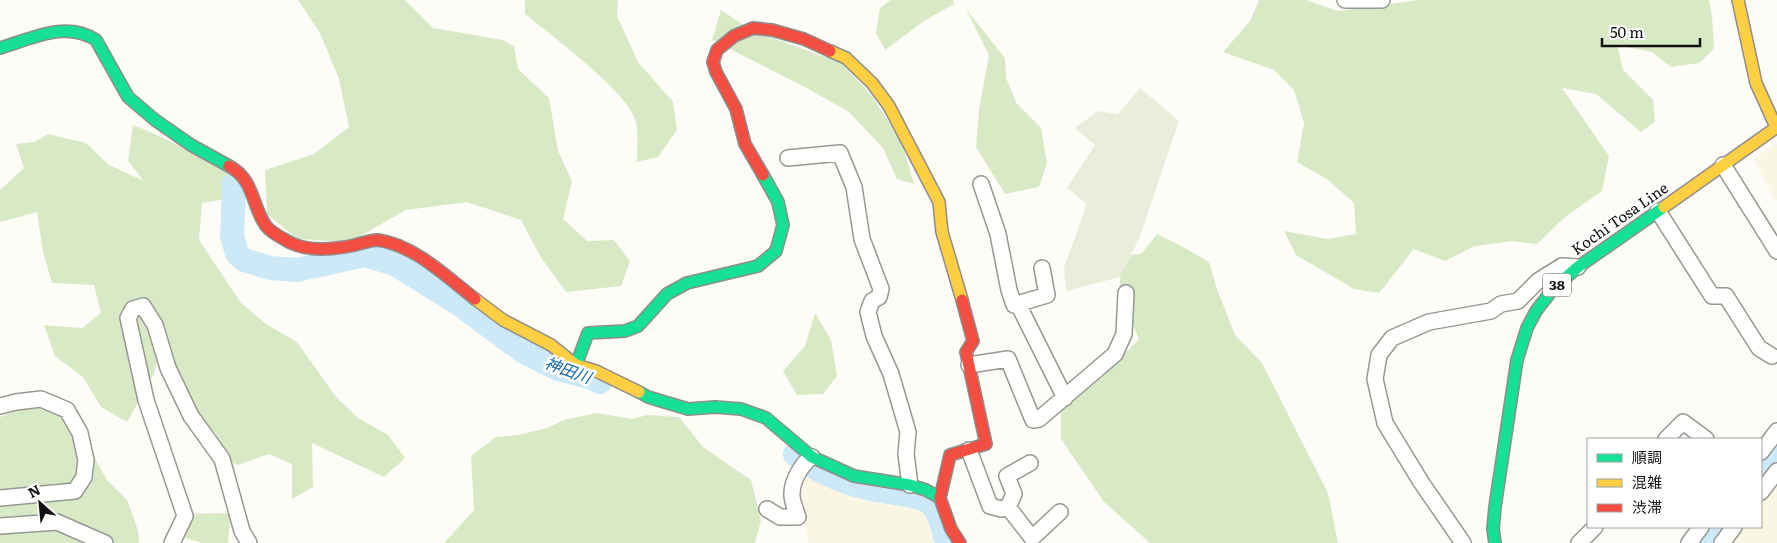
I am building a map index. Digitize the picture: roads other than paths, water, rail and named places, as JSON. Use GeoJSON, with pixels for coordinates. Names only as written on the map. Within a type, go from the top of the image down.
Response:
{"type":"FeatureCollection","features":[{"type":"Feature","properties":{"kind":"street"},"geometry":{"type":"LineString","coordinates":[[1345,0],[1382,0]]}},
{"type":"Feature","properties":{"kind":"street"},"geometry":{"type":"LineString","coordinates":[[1738,0],[1756,82],[1777,127]]}},
{"type":"Feature","properties":{"kind":"street"},"geometry":{"type":"LineString","coordinates":[[576,365],[588,333],[626,331],[638,326],[667,294],[687,283],[733,274],[758,266],[776,252],[783,225],[778,202],[745,144],[736,109],[716,72],[713,62],[717,50],[734,36],[753,28],[772,30],[804,39],[846,58],[872,83],[889,106],[939,202],[942,232],[974,341],[966,352],[986,444],[950,455],[940,498],[952,529],[960,543]]}},
{"type":"Feature","properties":{"kind":"street"},"geometry":{"type":"LineString","coordinates":[[0,48],[58,31],[72,30],[87,34],[96,40],[128,97],[155,120],[191,146],[233,168],[246,179],[267,228],[293,244],[316,249],[344,247],[376,240],[402,246],[425,260],[503,320],[551,345],[576,365],[596,371],[648,397],[688,409],[715,407],[741,409],[766,418],[812,457],[854,476],[910,484],[940,498]]}},
{"type":"Feature","properties":{"kind":"street","name":"Kochi Tosa Line"},"geometry":{"type":"LineString","coordinates":[[1496,543],[1493,529],[1494,507],[1516,360],[1527,328],[1536,311],[1553,289],[1578,267],[1777,127]]}},
{"type":"Feature","properties":{"kind":"street"},"geometry":{"type":"LineString","coordinates":[[788,158],[840,153],[854,187],[862,239],[881,289],[880,296],[872,301],[868,312],[874,336],[891,374],[908,432],[906,454],[910,484]]}},
{"type":"Feature","properties":{"kind":"street"},"geometry":{"type":"LineString","coordinates":[[1723,165],[1777,251]]}},
{"type":"Feature","properties":{"kind":"street"},"geometry":{"type":"LineString","coordinates":[[981,184],[998,234],[1009,290],[1014,305],[1047,295],[1042,268]]}},
{"type":"Feature","properties":{"kind":"street"},"geometry":{"type":"LineString","coordinates":[[1658,211],[1712,296],[1726,296],[1759,348],[1772,356]]}},
{"type":"Feature","properties":{"kind":"street"},"geometry":{"type":"LineString","coordinates":[[1463,543],[1421,482],[1385,423],[1375,379],[1379,355],[1392,338],[1429,322],[1490,311],[1501,304],[1518,301],[1538,281],[1562,266],[1578,267]]}},
{"type":"Feature","properties":{"kind":"street"},"geometry":{"type":"LineString","coordinates":[[969,365],[1008,359],[1033,420],[1039,419],[1115,354],[1124,334],[1126,293]]}},
{"type":"Feature","properties":{"kind":"street"},"geometry":{"type":"LineString","coordinates":[[1018,304],[1065,398]]}},
{"type":"Feature","properties":{"kind":"street"},"geometry":{"type":"LineString","coordinates":[[172,543],[185,516],[146,400],[128,318],[133,309],[143,306],[155,325],[168,368],[191,416],[222,459],[242,532],[249,543]]}},
{"type":"Feature","properties":{"kind":"street"},"geometry":{"type":"LineString","coordinates":[[0,406],[41,399],[67,410],[80,433],[86,460],[84,477],[75,491],[0,498]]}},
{"type":"Feature","properties":{"kind":"street"},"geometry":{"type":"LineString","coordinates":[[1667,438],[1683,422],[1705,438]]}},
{"type":"Feature","properties":{"kind":"street"},"geometry":{"type":"LineString","coordinates":[[1762,451],[1777,431]]}},
{"type":"Feature","properties":{"kind":"street"},"geometry":{"type":"LineString","coordinates":[[969,450],[990,506],[1001,509],[1008,507],[1014,494],[1007,476],[1030,462]]}},
{"type":"Feature","properties":{"kind":"street"},"geometry":{"type":"LineString","coordinates":[[767,509],[780,517],[798,517],[792,494],[796,480],[808,460],[812,457]]}},
{"type":"Feature","properties":{"kind":"street"},"geometry":{"type":"LineString","coordinates":[[1762,491],[1777,471]]}},
{"type":"Feature","properties":{"kind":"street"},"geometry":{"type":"LineString","coordinates":[[1008,507],[1032,538],[1060,512]]}},
{"type":"Feature","properties":{"kind":"street"},"geometry":{"type":"LineString","coordinates":[[0,526],[57,522],[105,543]]}},
{"type":"Feature","properties":{"kind":"street"},"geometry":{"type":"LineString","coordinates":[[1579,543],[1593,528]]}},
{"type":"Feature","properties":{"kind":"street"},"geometry":{"type":"LineString","coordinates":[[1690,543],[1700,528]]}},
{"type":"Feature","properties":{"kind":"street"},"geometry":{"type":"LineString","coordinates":[[1722,543],[1733,528]]}},
{"type":"Feature","properties":{"kind":"waterway","name":"神田川"},"geometry":{"type":"LineString","coordinates":[[234,184],[232,236],[237,254],[244,260],[270,268],[297,270],[364,255],[395,264],[459,304],[524,352],[558,369],[600,382]]}},
{"type":"Feature","properties":{"kind":"waterway","name":"神田川"},"geometry":{"type":"LineString","coordinates":[[1762,471],[1777,451]]}},
{"type":"Feature","properties":{"kind":"waterway","name":"神田川"},"geometry":{"type":"LineString","coordinates":[[795,454],[812,466],[851,484],[911,495],[926,500],[937,512],[947,543]]}},
{"type":"Feature","properties":{"kind":"waterway","name":"神田川"},"geometry":{"type":"LineString","coordinates":[[1705,543],[1717,528]]}}]}
